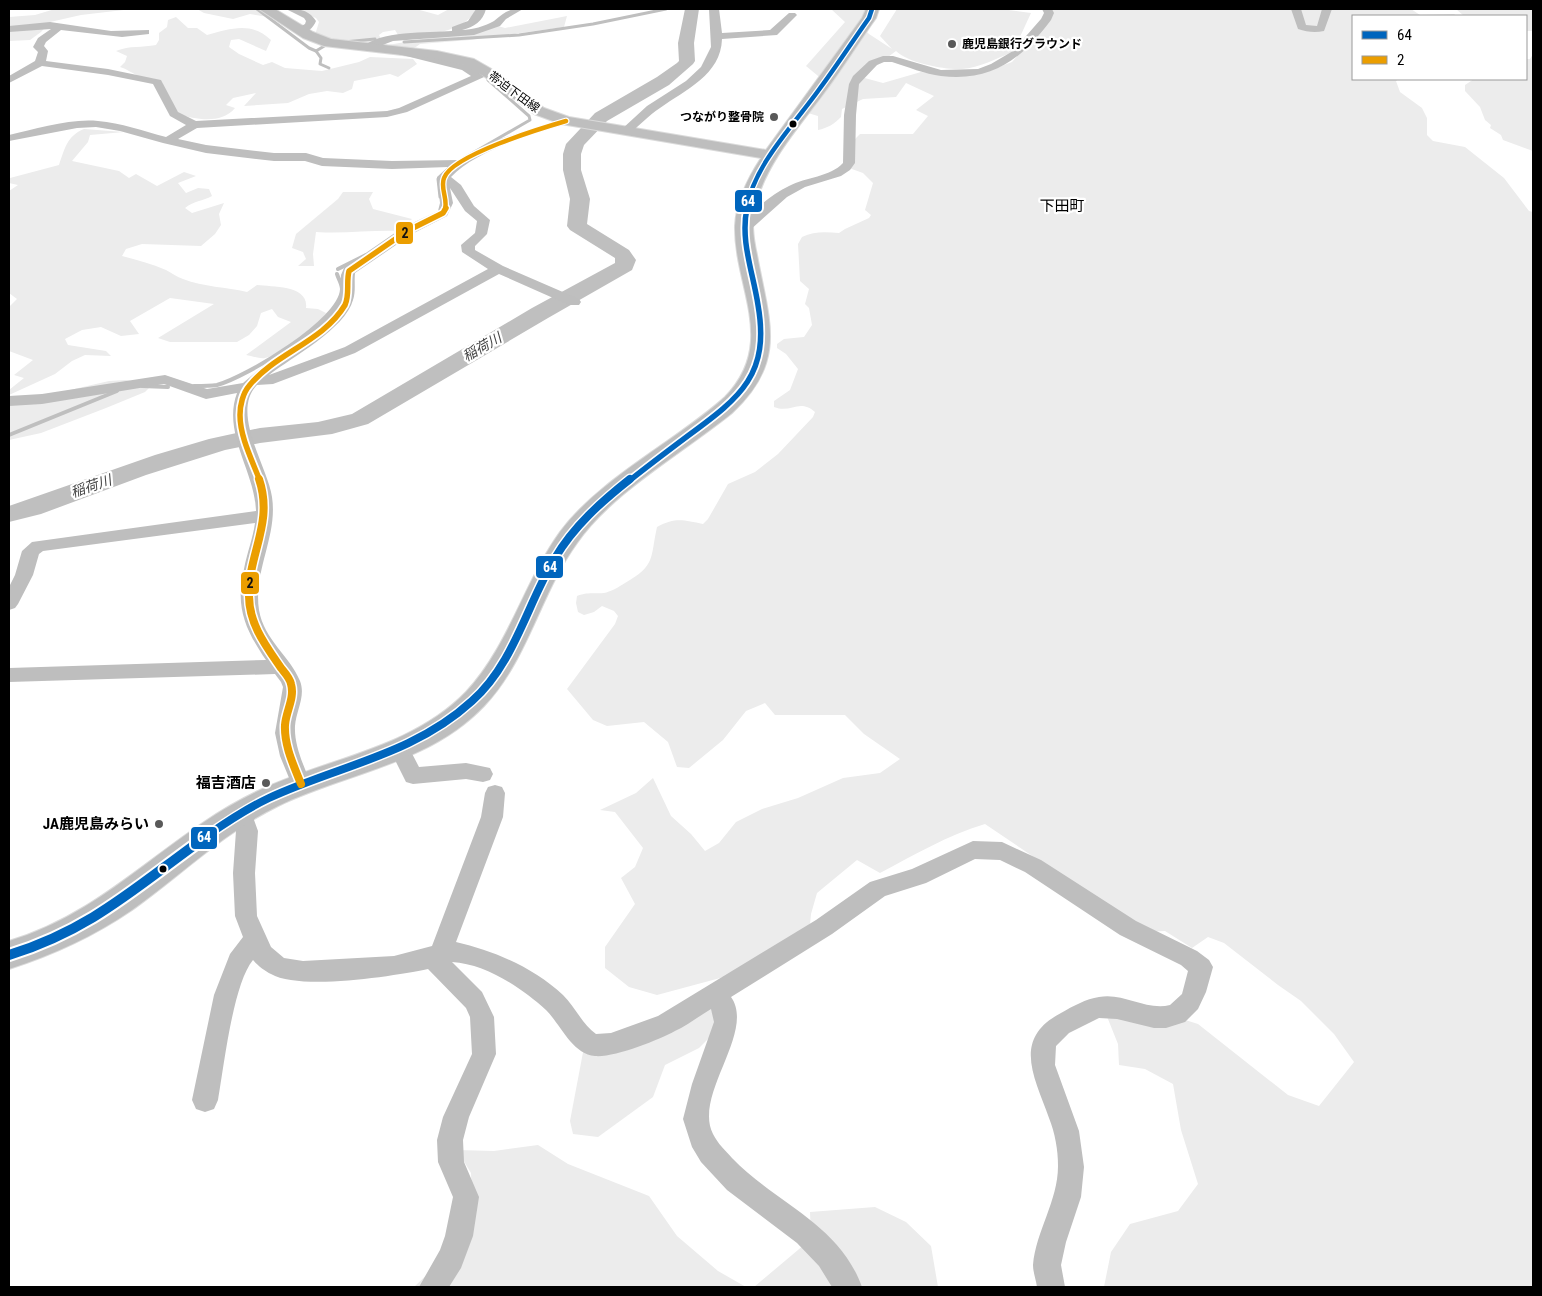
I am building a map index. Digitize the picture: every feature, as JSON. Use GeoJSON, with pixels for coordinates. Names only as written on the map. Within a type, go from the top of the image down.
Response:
{"type":"FeatureCollection","features":[{"type":"Feature","properties":{"kind":"main road","name":"帯迫下田線"},"geometry":{"type":"LineString","coordinates":[[266,9],[300,31],[329,43],[437,55],[469,62],[490,74],[540,111],[566,121],[770,155]]}},
{"type":"Feature","properties":{"kind":"main road"},"geometry":{"type":"LineString","coordinates":[[9,956],[36,947],[101,914],[206,835],[242,812],[301,784],[399,748],[437,730],[472,702],[488,685],[500,668],[546,570],[576,528],[606,499],[725,407],[746,386],[758,362],[761,334],[744,228],[750,196],[770,155],[854,40],[869,18],[872,9]]}},
{"type":"Feature","properties":{"kind":"street"},"geometry":{"type":"LineString","coordinates":[[291,9],[308,16],[311,21],[309,26],[300,31]]}},
{"type":"Feature","properties":{"kind":"street"},"geometry":{"type":"LineString","coordinates":[[423,36],[470,26],[479,16],[480,9]]}},
{"type":"Feature","properties":{"kind":"street"},"geometry":{"type":"LineString","coordinates":[[367,48],[391,38],[459,35],[485,29],[518,9]]}},
{"type":"Feature","properties":{"kind":"street"},"geometry":{"type":"LineString","coordinates":[[626,131],[655,106],[682,89],[710,63],[716,50],[717,36],[714,9]]}},
{"type":"Feature","properties":{"kind":"street"},"geometry":{"type":"LineString","coordinates":[[744,228],[762,210],[789,189],[831,176],[846,168],[849,163],[850,115],[854,84],[857,78],[873,63],[883,59],[893,59],[941,73],[979,72],[996,66],[1018,53],[1046,20],[1049,13],[1047,9]]}},
{"type":"Feature","properties":{"kind":"street"},"geometry":{"type":"LineString","coordinates":[[1296,9],[1302,27],[1314,30],[1320,29],[1322,26],[1323,17],[1327,9]]}},
{"type":"Feature","properties":{"kind":"street"},"geometry":{"type":"LineString","coordinates":[[717,36],[774,33],[792,15]]}},
{"type":"Feature","properties":{"kind":"street"},"geometry":{"type":"LineString","coordinates":[[9,29],[58,26],[72,27],[99,34],[128,36],[145,32]]}},
{"type":"Feature","properties":{"kind":"street"},"geometry":{"type":"LineString","coordinates":[[40,63],[43,51],[38,47],[42,40],[58,28],[58,26]]}},
{"type":"Feature","properties":{"kind":"street"},"geometry":{"type":"LineString","coordinates":[[167,141],[194,125],[387,114],[402,110],[479,77],[466,68],[402,52]]}},
{"type":"Feature","properties":{"kind":"street"},"geometry":{"type":"LineString","coordinates":[[9,80],[40,63],[108,72],[157,82],[174,114],[194,125]]}},
{"type":"Feature","properties":{"kind":"street"},"geometry":{"type":"LineString","coordinates":[[301,784],[285,740],[285,724],[291,697],[291,682],[255,625],[250,610],[248,594],[263,528],[264,499],[260,480],[245,444],[242,421],[244,400],[251,384],[335,318],[350,288],[347,276],[349,271],[407,232],[443,213],[447,208],[448,202],[442,184],[443,177],[462,163],[490,147],[538,128],[566,121]]}},
{"type":"Feature","properties":{"kind":"street"},"geometry":{"type":"LineString","coordinates":[[9,138],[77,125],[96,124],[122,128],[206,150],[274,157],[306,157],[322,162],[392,165],[462,163]]}},
{"type":"Feature","properties":{"kind":"street"},"geometry":{"type":"LineString","coordinates":[[443,177],[463,195],[468,208],[484,220],[481,234],[468,245],[468,252],[498,269],[574,302]]}},
{"type":"Feature","properties":{"kind":"street"},"geometry":{"type":"LineString","coordinates":[[9,401],[42,399],[165,379],[206,394],[268,381],[350,350],[498,269]]}},
{"type":"Feature","properties":{"kind":"street"},"geometry":{"type":"LineString","coordinates":[[9,604],[24,575],[31,551],[38,546],[263,516]]}},
{"type":"Feature","properties":{"kind":"street"},"geometry":{"type":"LineString","coordinates":[[9,675],[281,667]]}},
{"type":"Feature","properties":{"kind":"street"},"geometry":{"type":"LineString","coordinates":[[399,748],[413,776],[466,771],[483,774]]}},
{"type":"Feature","properties":{"kind":"street"},"geometry":{"type":"LineString","coordinates":[[436,956],[492,817],[495,793]]}},
{"type":"Feature","properties":{"kind":"street"},"geometry":{"type":"LineString","coordinates":[[242,812],[247,831],[244,873],[246,916],[262,954],[279,967],[303,971],[394,966],[454,952],[480,958],[512,972],[556,1004],[585,1040],[594,1044],[611,1044],[666,1024],[824,927],[878,889],[918,876],[973,850],[1002,851],[1034,866],[1128,928],[1189,958],[1201,966],[1196,991],[1188,1006],[1182,1012],[1168,1018],[1153,1018],[1119,1008],[1102,1007],[1081,1014],[1062,1024],[1050,1035],[1043,1048],[1043,1065],[1063,1120],[1072,1174],[1047,1267],[1052,1287]]}},
{"type":"Feature","properties":{"kind":"street"},"geometry":{"type":"LineString","coordinates":[[205,1100],[226,995],[238,961],[255,940]]}},
{"type":"Feature","properties":{"kind":"street"},"geometry":{"type":"LineString","coordinates":[[432,1287],[451,1258],[459,1236],[466,1197],[451,1162],[450,1140],[456,1117],[484,1054],[482,1017],[474,1000],[436,956]]}},
{"type":"Feature","properties":{"kind":"street"},"geometry":{"type":"LineString","coordinates":[[713,994],[724,1006],[726,1022],[704,1084],[696,1119],[701,1138],[710,1153],[736,1182],[807,1233],[829,1256],[848,1287]]}},
{"type":"Feature","properties":{"kind":"shaded area"},"geometry":{"type":"Polygon","coordinates":[[[55,9],[132,9],[81,15],[50,22],[30,40],[9,41],[9,17],[35,15],[55,9]]]}},
{"type":"Feature","properties":{"kind":"shaded area"},"geometry":{"type":"Polygon","coordinates":[[[197,9],[260,9],[275,18],[250,14],[233,19],[204,13],[197,9]]]}},
{"type":"Feature","properties":{"kind":"shaded area"},"geometry":{"type":"Polygon","coordinates":[[[295,9],[416,9],[438,15],[449,9],[476,9],[463,24],[443,31],[400,38],[395,30],[383,32],[379,35],[382,41],[355,44],[340,43],[315,35],[319,22],[316,18],[295,9]]]}},
{"type":"Feature","properties":{"kind":"shaded area"},"geometry":{"type":"Polygon","coordinates":[[[831,9],[868,9],[860,25],[869,34],[892,49],[880,36],[897,9],[1001,9],[1031,13],[1013,52],[975,67],[955,69],[918,62],[896,51],[861,77],[883,83],[921,72],[954,76],[980,74],[1012,62],[1050,19],[1052,13],[1050,9],[1411,9],[1420,15],[1352,15],[1352,80],[1398,80],[1396,81],[1400,92],[1422,108],[1427,118],[1427,135],[1433,141],[1465,147],[1504,178],[1529,211],[1533,212],[1533,1287],[1104,1287],[1111,1252],[1130,1224],[1178,1211],[1198,1184],[1181,1130],[1173,1084],[1145,1069],[1119,1065],[1118,1044],[1104,1009],[1163,1013],[1198,1024],[1288,1095],[1319,1106],[1354,1062],[1334,1034],[1301,1001],[1224,943],[1208,937],[1192,948],[1165,931],[1145,932],[985,824],[918,852],[880,873],[857,860],[817,893],[811,914],[809,934],[735,974],[657,995],[629,987],[605,968],[605,947],[635,904],[621,878],[635,867],[643,848],[615,812],[600,810],[636,793],[653,778],[671,816],[691,834],[705,851],[719,843],[736,822],[762,809],[798,798],[843,778],[880,773],[900,759],[864,734],[845,715],[775,715],[765,703],[746,711],[723,740],[689,768],[677,767],[668,742],[644,722],[607,726],[593,720],[567,689],[615,624],[618,616],[614,611],[602,606],[594,612],[584,615],[578,612],[577,596],[606,592],[617,588],[635,577],[647,566],[650,560],[657,527],[680,520],[703,524],[708,519],[728,484],[755,472],[778,454],[813,417],[815,412],[804,406],[785,409],[774,407],[774,401],[790,390],[798,369],[786,354],[777,348],[777,344],[784,339],[804,337],[812,325],[809,308],[805,304],[809,289],[800,281],[798,244],[802,237],[807,235],[820,232],[839,233],[869,218],[871,215],[865,210],[873,183],[863,173],[849,168],[854,140],[860,134],[913,134],[928,116],[916,110],[934,96],[906,83],[896,97],[863,99],[842,109],[841,117],[833,124],[818,130],[818,116],[808,113],[829,85],[806,66],[845,22],[831,9]]]}},
{"type":"Feature","properties":{"kind":"shaded area"},"geometry":{"type":"Polygon","coordinates":[[[1456,9],[1533,9],[1533,31],[1527,31],[1527,15],[1463,15],[1456,9]]]}},
{"type":"Feature","properties":{"kind":"shaded area"},"geometry":{"type":"Polygon","coordinates":[[[1454,14],[1456,15],[1420,15],[1454,14]]]}},
{"type":"Feature","properties":{"kind":"shaded area"},"geometry":{"type":"Polygon","coordinates":[[[567,16],[564,27],[470,40],[420,44],[417,47],[408,49],[384,47],[498,26],[505,28],[567,16]]]}},
{"type":"Feature","properties":{"kind":"shaded area"},"geometry":{"type":"Polygon","coordinates":[[[176,17],[188,28],[197,28],[207,35],[240,28],[256,30],[271,40],[266,51],[239,39],[231,40],[229,47],[239,54],[263,65],[272,62],[285,68],[322,71],[359,62],[370,57],[413,59],[417,64],[398,77],[390,74],[354,81],[352,89],[343,93],[327,91],[309,94],[288,103],[244,106],[256,93],[233,98],[226,105],[235,108],[223,117],[216,119],[193,118],[179,114],[167,95],[162,82],[141,77],[120,67],[125,62],[127,56],[116,51],[156,45],[159,40],[159,33],[167,27],[168,20],[176,17]]]}},
{"type":"Feature","properties":{"kind":"shaded area"},"geometry":{"type":"Polygon","coordinates":[[[1533,54],[1533,151],[1503,140],[1501,135],[1490,128],[1491,125],[1485,120],[1480,107],[1465,91],[1465,85],[1472,80],[1527,80],[1527,59],[1530,59],[1533,54]]]}},
{"type":"Feature","properties":{"kind":"shaded area"},"geometry":{"type":"Polygon","coordinates":[[[84,129],[124,132],[90,135],[88,142],[72,161],[119,171],[129,178],[136,174],[157,186],[184,172],[196,176],[178,183],[186,193],[198,188],[209,189],[212,196],[185,208],[192,213],[224,203],[219,214],[221,225],[215,234],[201,246],[142,244],[126,249],[122,256],[161,268],[191,282],[247,292],[257,285],[289,289],[302,295],[306,308],[318,309],[326,313],[307,333],[290,346],[273,356],[261,358],[246,355],[291,322],[278,317],[272,309],[261,313],[257,326],[249,335],[237,342],[170,342],[158,338],[214,304],[170,298],[130,321],[139,334],[121,336],[101,327],[82,330],[65,339],[68,345],[106,351],[111,356],[85,355],[72,361],[55,374],[9,395],[9,390],[24,378],[14,375],[33,360],[9,351],[9,307],[17,299],[9,293],[9,191],[18,185],[9,183],[10,178],[59,165],[70,139],[84,129]]]}},
{"type":"Feature","properties":{"kind":"shaded area"},"geometry":{"type":"Polygon","coordinates":[[[343,192],[373,192],[369,199],[373,209],[412,219],[399,231],[316,232],[313,254],[314,266],[298,266],[306,259],[303,252],[292,248],[296,234],[338,199],[343,192]]]}},
{"type":"Feature","properties":{"kind":"shaded area"},"geometry":{"type":"Polygon","coordinates":[[[126,380],[152,385],[145,392],[41,433],[9,440],[9,404],[109,381],[126,380]]]}},
{"type":"Feature","properties":{"kind":"shaded area"},"geometry":{"type":"Polygon","coordinates":[[[709,1001],[720,1027],[699,1048],[665,1065],[653,1097],[598,1137],[573,1134],[570,1121],[584,1047],[709,1001]]]}},
{"type":"Feature","properties":{"kind":"shaded area"},"geometry":{"type":"Polygon","coordinates":[[[538,1145],[568,1164],[649,1196],[677,1236],[718,1271],[746,1287],[414,1287],[440,1262],[472,1198],[471,1173],[457,1150],[494,1151],[538,1145]]]}},
{"type":"Feature","properties":{"kind":"shaded area"},"geometry":{"type":"Polygon","coordinates":[[[875,1207],[906,1222],[931,1246],[938,1287],[754,1287],[811,1239],[810,1212],[875,1207]]]}},
{"type":"Feature","properties":{"kind":"waterway"},"geometry":{"type":"LineString","coordinates":[[257,9],[309,48],[316,51]]}},
{"type":"Feature","properties":{"kind":"waterway"},"geometry":{"type":"LineString","coordinates":[[404,42],[519,35],[593,24],[666,9]]}},
{"type":"Feature","properties":{"kind":"waterway","name":"稲荷川"},"geometry":{"type":"LineString","coordinates":[[9,514],[32,508],[191,452],[260,435],[332,427],[360,419],[540,313],[625,266],[626,260],[622,254],[577,226],[580,199],[572,170],[572,154],[575,144],[601,117],[663,81],[683,66],[687,61],[686,43],[692,9]]}},
{"type":"Feature","properties":{"kind":"waterway"},"geometry":{"type":"LineString","coordinates":[[344,42],[375,39]]}},
{"type":"Feature","properties":{"kind":"waterway"},"geometry":{"type":"LineString","coordinates":[[316,51],[326,45]]}},
{"type":"Feature","properties":{"kind":"waterway"},"geometry":{"type":"LineString","coordinates":[[316,51],[321,58],[320,64],[329,68]]}},
{"type":"Feature","properties":{"kind":"waterway"},"geometry":{"type":"LineString","coordinates":[[464,158],[530,120],[529,116],[488,80]]}},
{"type":"Feature","properties":{"kind":"waterway"},"geometry":{"type":"LineString","coordinates":[[440,197],[438,179],[451,166]]}},
{"type":"Feature","properties":{"kind":"waterway"},"geometry":{"type":"LineString","coordinates":[[338,269],[366,255]]}},
{"type":"Feature","properties":{"kind":"waterway"},"geometry":{"type":"LineString","coordinates":[[194,386],[217,385],[231,380],[269,360],[310,331],[338,302],[342,289],[337,274]]}},
{"type":"Feature","properties":{"kind":"waterway"},"geometry":{"type":"LineString","coordinates":[[142,386],[168,387]]}},
{"type":"Feature","properties":{"kind":"waterway"},"geometry":{"type":"LineString","coordinates":[[9,435],[117,391]]}},
{"type":"Feature","properties":{"kind":"transit line","name":"64"},"geometry":{"type":"LineString","coordinates":[[9,955],[56,938],[90,921],[143,885],[224,823],[246,810],[295,787],[404,747],[430,734],[454,718],[475,699],[507,655],[542,582],[570,535],[588,515],[612,494],[707,422],[732,401],[747,384],[757,362],[761,333],[758,304],[745,237],[744,222],[747,204],[761,171],[770,156],[869,18],[872,9]]}},
{"type":"Feature","properties":{"kind":"transit line","name":"2"},"geometry":{"type":"LineString","coordinates":[[301,784],[290,756],[285,733],[292,693],[291,682],[259,633],[250,609],[250,581],[265,511],[261,484],[242,429],[240,415],[242,401],[247,388],[274,364],[318,333],[337,315],[347,300],[349,271],[407,231],[443,213],[447,203],[443,188],[444,178],[447,173],[474,155],[504,141],[566,121]]}},
{"type":"Feature","properties":{"kind":"place","name":"鹿児島銀行グラウンド"},"geometry":{"type":"Point","coordinates":[952,44]}},
{"type":"Feature","properties":{"kind":"place","name":"つながり整骨院"},"geometry":{"type":"Point","coordinates":[774,117]}},
{"type":"Feature","properties":{"kind":"place","name":"福吉酒店"},"geometry":{"type":"Point","coordinates":[266,783]}},
{"type":"Feature","properties":{"kind":"place","name":"JA鹿児島みらい"},"geometry":{"type":"Point","coordinates":[159,824]}},
{"type":"Feature","properties":{"kind":"district","name":"下田町"},"geometry":{"type":"Point","coordinates":[1062,206]}}]}
